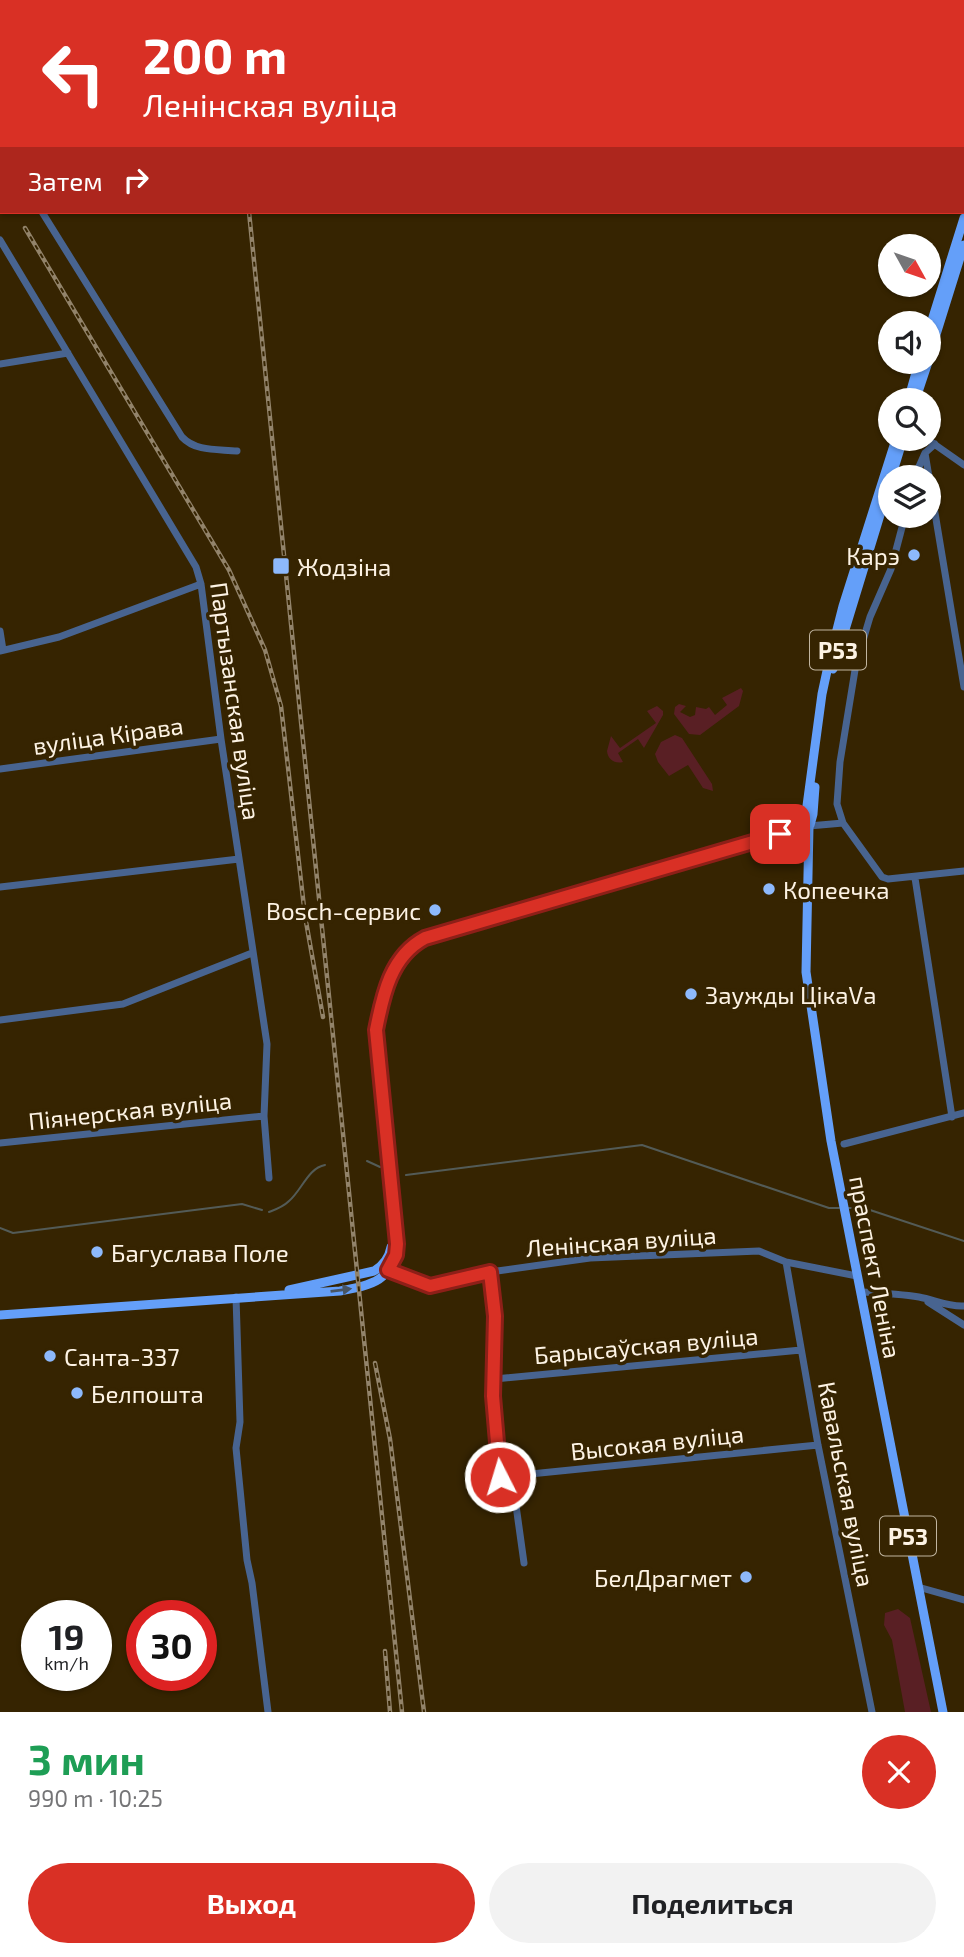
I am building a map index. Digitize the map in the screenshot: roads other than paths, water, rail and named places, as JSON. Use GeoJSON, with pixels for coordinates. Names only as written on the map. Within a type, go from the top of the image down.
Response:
{"type":"FeatureCollection","features":[{"type":"Feature","properties":{"kind":"main road"},"geometry":{"type":"LineString","coordinates":[[935,311],[964,218]]}},
{"type":"Feature","properties":{"kind":"main road"},"geometry":{"type":"LineString","coordinates":[[941,319],[964,245]]}},
{"type":"Feature","properties":{"kind":"main road","name":"праспект Леніна"},"geometry":{"type":"LineString","coordinates":[[899,451],[858,558],[830,657],[806,813],[809,826],[806,972],[831,1141],[943,1712]]}},
{"type":"Feature","properties":{"kind":"main road","name":"праспект Леніна"},"geometry":{"type":"LineString","coordinates":[[809,826],[813,814],[816,771],[829,685],[878,519]]}},
{"type":"Feature","properties":{"kind":"main road"},"geometry":{"type":"LineString","coordinates":[[0,1315],[340,1291],[368,1286],[383,1279],[396,1255],[397,1244],[376,1030],[382,1000],[392,972],[405,953],[425,938],[809,826]]}},
{"type":"Feature","properties":{"kind":"main road"},"geometry":{"type":"LineString","coordinates":[[273,1295],[374,1271],[383,1266],[390,1254],[394,1228]]}},
{"type":"Feature","properties":{"kind":"street"},"geometry":{"type":"LineString","coordinates":[[43,214],[182,438],[197,447],[237,451]]}},
{"type":"Feature","properties":{"kind":"street","name":"Партызанская вуліца"},"geometry":{"type":"LineString","coordinates":[[0,240],[197,567],[267,1044],[264,1116],[270,1178]]}},
{"type":"Feature","properties":{"kind":"street"},"geometry":{"type":"LineString","coordinates":[[0,363],[68,353]]}},
{"type":"Feature","properties":{"kind":"street"},"geometry":{"type":"LineString","coordinates":[[941,448],[964,465]]}},
{"type":"Feature","properties":{"kind":"street"},"geometry":{"type":"LineString","coordinates":[[920,465],[925,453]]}},
{"type":"Feature","properties":{"kind":"street"},"geometry":{"type":"LineString","coordinates":[[925,453],[964,687]]}},
{"type":"Feature","properties":{"kind":"street"},"geometry":{"type":"LineString","coordinates":[[902,528],[891,569],[870,617],[856,664],[839,762],[837,804],[843,823],[882,877],[915,878],[964,871]]}},
{"type":"Feature","properties":{"kind":"street"},"geometry":{"type":"LineString","coordinates":[[0,631],[1,650],[59,637],[201,584]]}},
{"type":"Feature","properties":{"kind":"street","name":"вуліца Кірава"},"geometry":{"type":"LineString","coordinates":[[0,769],[221,739]]}},
{"type":"Feature","properties":{"kind":"street"},"geometry":{"type":"LineString","coordinates":[[809,826],[843,823]]}},
{"type":"Feature","properties":{"kind":"street"},"geometry":{"type":"LineString","coordinates":[[0,887],[239,859]]}},
{"type":"Feature","properties":{"kind":"street"},"geometry":{"type":"LineString","coordinates":[[915,878],[952,1117]]}},
{"type":"Feature","properties":{"kind":"street"},"geometry":{"type":"LineString","coordinates":[[0,1020],[123,1004],[252,953]]}},
{"type":"Feature","properties":{"kind":"street"},"geometry":{"type":"LineString","coordinates":[[844,1144],[964,1113]]}},
{"type":"Feature","properties":{"kind":"street","name":"Піянерская вуліца"},"geometry":{"type":"LineString","coordinates":[[0,1143],[264,1116]]}},
{"type":"Feature","properties":{"kind":"street","name":"Ленінская вуліца"},"geometry":{"type":"LineString","coordinates":[[388,1270],[430,1286],[490,1272],[590,1258],[759,1251],[786,1262],[857,1276]]}},
{"type":"Feature","properties":{"kind":"street","name":"Кавальская вуліца"},"geometry":{"type":"LineString","coordinates":[[786,1262],[818,1445],[872,1712]]}},
{"type":"Feature","properties":{"kind":"street"},"geometry":{"type":"LineString","coordinates":[[490,1272],[495,1316],[493,1396],[500,1477],[514,1491],[524,1563]]}},
{"type":"Feature","properties":{"kind":"street"},"geometry":{"type":"LineString","coordinates":[[861,1292],[922,1298],[953,1307],[964,1306]]}},
{"type":"Feature","properties":{"kind":"street"},"geometry":{"type":"LineString","coordinates":[[236,1297],[240,1422],[236,1448],[247,1560],[253,1583],[268,1712]]}},
{"type":"Feature","properties":{"kind":"street"},"geometry":{"type":"LineString","coordinates":[[922,1298],[964,1325]]}},
{"type":"Feature","properties":{"kind":"street","name":"Барысаўская вуліца"},"geometry":{"type":"LineString","coordinates":[[495,1378],[801,1350]]}},
{"type":"Feature","properties":{"kind":"street","name":"Высокая вуліца"},"geometry":{"type":"LineString","coordinates":[[500,1477],[818,1445]]}},
{"type":"Feature","properties":{"kind":"street"},"geometry":{"type":"LineString","coordinates":[[918,1587],[964,1600]]}},
{"type":"Feature","properties":{"kind":"waterway"},"geometry":{"type":"LineString","coordinates":[[406,1175],[642,1145],[829,1208],[839,1208]]}},
{"type":"Feature","properties":{"kind":"waterway"},"geometry":{"type":"LineString","coordinates":[[367,1161],[380,1167]]}},
{"type":"Feature","properties":{"kind":"waterway"},"geometry":{"type":"LineString","coordinates":[[269,1212],[287,1203],[314,1170],[325,1165]]}},
{"type":"Feature","properties":{"kind":"waterway"},"geometry":{"type":"LineString","coordinates":[[0,1228],[13,1233],[242,1204],[262,1210]]}},
{"type":"Feature","properties":{"kind":"waterway"},"geometry":{"type":"LineString","coordinates":[[848,1208],[864,1208],[964,1241]]}},
{"type":"Feature","properties":{"kind":"railway"},"geometry":{"type":"LineString","coordinates":[[249,214],[402,1712]]}},
{"type":"Feature","properties":{"kind":"railway"},"geometry":{"type":"LineString","coordinates":[[25,228],[229,570],[265,650],[281,706],[305,916],[323,1017]]}},
{"type":"Feature","properties":{"kind":"railway"},"geometry":{"type":"LineString","coordinates":[[375,1363],[390,1439],[424,1712]]}},
{"type":"Feature","properties":{"kind":"railway"},"geometry":{"type":"LineString","coordinates":[[385,1651],[390,1712]]}},
{"type":"Feature","properties":{"kind":"place","name":"Карэ"},"geometry":{"type":"Point","coordinates":[914,555]}},
{"type":"Feature","properties":{"kind":"place","name":"Жодзіна"},"geometry":{"type":"Point","coordinates":[281,566]}},
{"type":"Feature","properties":{"kind":"place","name":"Копеечка"},"geometry":{"type":"Point","coordinates":[769,889]}},
{"type":"Feature","properties":{"kind":"place","name":"Bosch-сервис"},"geometry":{"type":"Point","coordinates":[435,910]}},
{"type":"Feature","properties":{"kind":"place","name":"Заужды ЦікаVа"},"geometry":{"type":"Point","coordinates":[691,994]}},
{"type":"Feature","properties":{"kind":"place","name":"Багуслава Поле"},"geometry":{"type":"Point","coordinates":[97,1252]}},
{"type":"Feature","properties":{"kind":"place","name":"Санта-337"},"geometry":{"type":"Point","coordinates":[50,1356]}},
{"type":"Feature","properties":{"kind":"place","name":"Белпошта"},"geometry":{"type":"Point","coordinates":[77,1393]}},
{"type":"Feature","properties":{"kind":"place","name":"БелДрагмет"},"geometry":{"type":"Point","coordinates":[746,1577]}}]}
